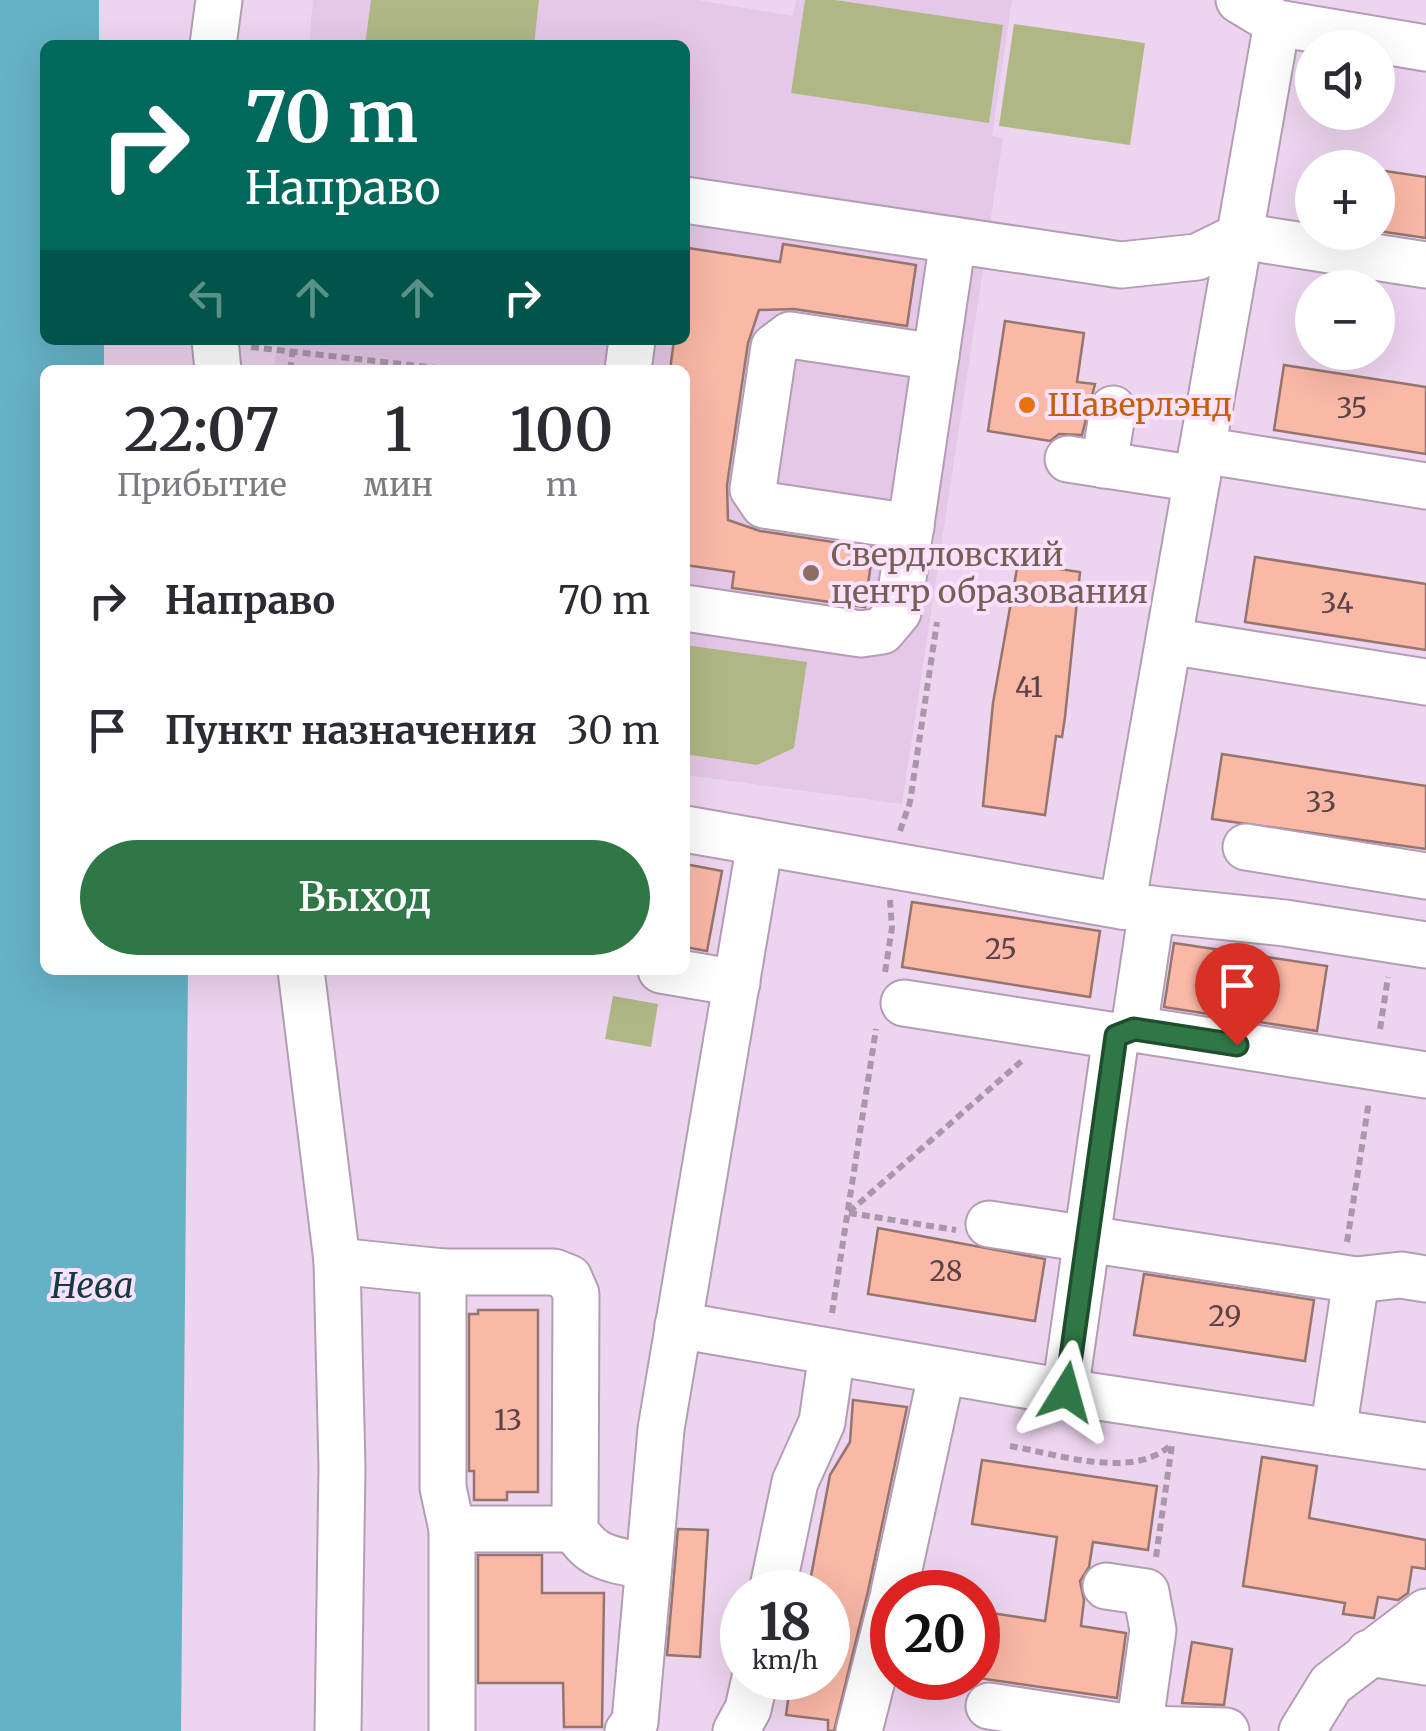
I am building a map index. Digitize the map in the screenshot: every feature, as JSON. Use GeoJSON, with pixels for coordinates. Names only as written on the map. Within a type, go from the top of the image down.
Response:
{"type":"FeatureCollection","features":[{"type":"Feature","properties":{"kind":"street"},"geometry":{"type":"LineString","coordinates":[[214,40],[219,0]]}},
{"type":"Feature","properties":{"kind":"street"},"geometry":{"type":"LineString","coordinates":[[1239,0],[1277,23],[1426,48]]}},
{"type":"Feature","properties":{"kind":"street"},"geometry":{"type":"LineString","coordinates":[[1066,1392],[1087,1239],[1125,1033],[1168,642],[1277,23]]}},
{"type":"Feature","properties":{"kind":"street"},"geometry":{"type":"LineString","coordinates":[[690,201],[1121,265],[1198,257],[1240,236],[1426,266]]}},
{"type":"Feature","properties":{"kind":"street"},"geometry":{"type":"LineString","coordinates":[[690,609],[861,634],[882,632],[898,612],[953,240]]}},
{"type":"Feature","properties":{"kind":"street"},"geometry":{"type":"LineString","coordinates":[[911,527],[764,505],[753,489],[774,347],[780,338],[790,335],[936,357]]}},
{"type":"Feature","properties":{"kind":"street"},"geometry":{"type":"LineString","coordinates":[[1113,409],[1086,462],[1200,465],[1426,486]]}},
{"type":"Feature","properties":{"kind":"street"},"geometry":{"type":"LineString","coordinates":[[1168,642],[1426,682]]}},
{"type":"Feature","properties":{"kind":"street"},"geometry":{"type":"LineString","coordinates":[[690,831],[1137,908],[1286,923],[1410,942]]}},
{"type":"Feature","properties":{"kind":"street"},"geometry":{"type":"LineString","coordinates":[[628,1731],[634,1722],[646,1566],[678,1325],[760,843]]}},
{"type":"Feature","properties":{"kind":"street"},"geometry":{"type":"LineString","coordinates":[[1246,847],[1426,876]]}},
{"type":"Feature","properties":{"kind":"street"},"geometry":{"type":"LineString","coordinates":[[1286,923],[1296,855]]}},
{"type":"Feature","properties":{"kind":"street"},"geometry":{"type":"LineString","coordinates":[[302,975],[337,1261],[342,1432],[338,1731]]}},
{"type":"Feature","properties":{"kind":"street"},"geometry":{"type":"LineString","coordinates":[[690,975],[736,983]]}},
{"type":"Feature","properties":{"kind":"street"},"geometry":{"type":"LineString","coordinates":[[888,1001],[1061,1028],[1125,1033],[1426,1075]]}},
{"type":"Feature","properties":{"kind":"street"},"geometry":{"type":"LineString","coordinates":[[989,1224],[1349,1279],[1400,1275],[1426,1279]]}},
{"type":"Feature","properties":{"kind":"street"},"geometry":{"type":"LineString","coordinates":[[337,1261],[443,1272],[554,1272],[569,1278],[576,1294],[575,1529],[583,1544],[601,1558],[646,1566]]}},
{"type":"Feature","properties":{"kind":"street"},"geometry":{"type":"LineString","coordinates":[[443,1272],[443,1488],[452,1529],[452,1731]]}},
{"type":"Feature","properties":{"kind":"street"},"geometry":{"type":"LineString","coordinates":[[1333,1432],[1349,1279]]}},
{"type":"Feature","properties":{"kind":"street"},"geometry":{"type":"LineString","coordinates":[[678,1325],[1066,1392],[1175,1426],[1333,1432],[1426,1446]]}},
{"type":"Feature","properties":{"kind":"street"},"geometry":{"type":"LineString","coordinates":[[777,1570],[795,1482],[822,1422],[832,1353]]}},
{"type":"Feature","properties":{"kind":"street"},"geometry":{"type":"LineString","coordinates":[[899,1570],[942,1371]]}},
{"type":"Feature","properties":{"kind":"street"},"geometry":{"type":"LineString","coordinates":[[452,1529],[575,1529]]}},
{"type":"Feature","properties":{"kind":"street"},"geometry":{"type":"LineString","coordinates":[[1126,1589],[1153,1630],[1138,1728]]}},
{"type":"Feature","properties":{"kind":"street"},"geometry":{"type":"LineString","coordinates":[[1302,1731],[1332,1684],[1426,1612]]}},
{"type":"Feature","properties":{"kind":"street"},"geometry":{"type":"LineString","coordinates":[[1370,1654],[1426,1662]]}},
{"type":"Feature","properties":{"kind":"street"},"geometry":{"type":"LineString","coordinates":[[859,1731],[870,1688]]}},
{"type":"Feature","properties":{"kind":"street"},"geometry":{"type":"LineString","coordinates":[[748,1730],[750,1700]]}},
{"type":"Feature","properties":{"kind":"street"},"geometry":{"type":"LineString","coordinates":[[989,1706],[1138,1728],[1226,1731]]}},
{"type":"Feature","properties":{"kind":"path"},"geometry":{"type":"LineString","coordinates":[[216,352],[293,349],[390,365]]}},
{"type":"Feature","properties":{"kind":"path"},"geometry":{"type":"LineString","coordinates":[[291,365],[293,349]]}},
{"type":"Feature","properties":{"kind":"path"},"geometry":{"type":"LineString","coordinates":[[832,1353],[828,1336],[888,1001],[892,928],[889,884]]}},
{"type":"Feature","properties":{"kind":"path"},"geometry":{"type":"LineString","coordinates":[[1349,1279],[1374,1066],[1410,942]]}},
{"type":"Feature","properties":{"kind":"path"},"geometry":{"type":"LineString","coordinates":[[848,1213],[1061,1028]]}},
{"type":"Feature","properties":{"kind":"path"},"geometry":{"type":"LineString","coordinates":[[1010,1446],[1130,1464],[1159,1457],[1175,1426]]}},
{"type":"Feature","properties":{"kind":"path"},"geometry":{"type":"LineString","coordinates":[[1126,1589],[1156,1562],[1175,1426]]}},
{"type":"Feature","properties":{"kind":"shaded area","name":"Свердловский центр образования"},"geometry":{"type":"Polygon","coordinates":[[[313,0],[697,0],[793,16],[796,0],[1012,0],[992,136],[1003,138],[902,804],[690,776],[690,365],[274,365],[276,345],[690,345],[690,40],[309,40],[313,0]]]}},
{"type":"Feature","properties":{"kind":"green space"},"geometry":{"type":"Polygon","coordinates":[[[371,0],[539,0],[535,40],[366,40],[371,0]]]}},
{"type":"Feature","properties":{"kind":"green space"},"geometry":{"type":"Polygon","coordinates":[[[805,0],[835,0],[1003,25],[989,123],[791,93],[805,0]]]}},
{"type":"Feature","properties":{"kind":"green space"},"geometry":{"type":"Polygon","coordinates":[[[1014,24],[1145,43],[1130,145],[999,126],[1014,24]]]}},
{"type":"Feature","properties":{"kind":"green space"},"geometry":{"type":"Polygon","coordinates":[[[690,646],[807,662],[794,748],[757,765],[690,755],[690,646]]]}},
{"type":"Feature","properties":{"kind":"green space"},"geometry":{"type":"Polygon","coordinates":[[[613,996],[658,1004],[651,1047],[605,1039],[613,996]]]}},
{"type":"Feature","properties":{"kind":"water","name":"Нева"},"geometry":{"type":"Polygon","coordinates":[[[0,0],[99,0],[99,40],[40,40],[40,345],[104,345],[104,365],[40,365],[40,975],[188,975],[181,1731],[0,1731],[0,0]]]}},
{"type":"Feature","properties":{"kind":"building"},"geometry":{"type":"Polygon","coordinates":[[[1395,172],[1426,177],[1426,238],[1395,233],[1395,172]]]}},
{"type":"Feature","properties":{"kind":"building"},"geometry":{"type":"Polygon","coordinates":[[[783,244],[916,265],[907,326],[794,309],[759,310],[748,343],[727,485],[728,520],[760,531],[873,548],[865,607],[732,588],[734,572],[690,566],[690,365],[671,365],[673,345],[690,345],[690,248],[780,262],[783,244]]]}},
{"type":"Feature","properties":{"kind":"building"},"geometry":{"type":"Polygon","coordinates":[[[1005,321],[1084,333],[1077,382],[1095,384],[1082,435],[1059,434],[1050,441],[988,431],[1005,321]]]}},
{"type":"Feature","properties":{"kind":"building"},"geometry":{"type":"Polygon","coordinates":[[[1284,365],[1295,367],[1295,370],[1426,387],[1426,454],[1274,430],[1284,365]]]}},
{"type":"Feature","properties":{"kind":"building"},"geometry":{"type":"Polygon","coordinates":[[[1255,557],[1426,584],[1426,650],[1245,622],[1255,557]]]}},
{"type":"Feature","properties":{"kind":"building"},"geometry":{"type":"Polygon","coordinates":[[[1018,563],[1080,572],[1065,717],[1062,737],[1056,736],[1045,815],[983,806],[993,703],[1018,563]]]}},
{"type":"Feature","properties":{"kind":"building"},"geometry":{"type":"Polygon","coordinates":[[[1222,754],[1426,786],[1426,849],[1212,819],[1222,754]]]}},
{"type":"Feature","properties":{"kind":"building"},"geometry":{"type":"Polygon","coordinates":[[[690,865],[722,871],[707,951],[690,948],[690,865]]]}},
{"type":"Feature","properties":{"kind":"building"},"geometry":{"type":"Polygon","coordinates":[[[912,902],[1100,931],[1090,997],[902,967],[912,902]]]}},
{"type":"Feature","properties":{"kind":"building"},"geometry":{"type":"Polygon","coordinates":[[[1174,943],[1327,966],[1317,1031],[1164,1007],[1174,943]]]}},
{"type":"Feature","properties":{"kind":"building"},"geometry":{"type":"Polygon","coordinates":[[[878,1228],[1045,1259],[1035,1321],[868,1294],[878,1228]]]}},
{"type":"Feature","properties":{"kind":"building"},"geometry":{"type":"Polygon","coordinates":[[[1144,1274],[1314,1300],[1305,1361],[1134,1335],[1144,1274]]]}},
{"type":"Feature","properties":{"kind":"building"},"geometry":{"type":"Polygon","coordinates":[[[478,1310],[538,1310],[538,1492],[507,1492],[507,1500],[474,1500],[474,1471],[469,1471],[469,1314],[478,1314],[478,1310]]]}},
{"type":"Feature","properties":{"kind":"building"},"geometry":{"type":"Polygon","coordinates":[[[853,1400],[907,1407],[850,1665],[850,1570],[812,1570],[830,1475],[850,1442],[853,1400]]]}},
{"type":"Feature","properties":{"kind":"building"},"geometry":{"type":"Polygon","coordinates":[[[1262,1457],[1317,1466],[1309,1518],[1426,1540],[1426,1569],[1412,1567],[1408,1593],[1398,1600],[1378,1597],[1374,1618],[1343,1614],[1345,1603],[1243,1586],[1262,1457]]]}},
{"type":"Feature","properties":{"kind":"building"},"geometry":{"type":"Polygon","coordinates":[[[982,1460],[1157,1486],[1148,1550],[1093,1542],[1089,1567],[1080,1581],[1084,1600],[1081,1626],[1126,1633],[1117,1698],[1000,1681],[1000,1614],[1045,1621],[1057,1537],[972,1524],[982,1460]]]}},
{"type":"Feature","properties":{"kind":"building"},"geometry":{"type":"Polygon","coordinates":[[[678,1529],[708,1530],[700,1657],[667,1655],[678,1529]]]}},
{"type":"Feature","properties":{"kind":"building"},"geometry":{"type":"Polygon","coordinates":[[[478,1555],[542,1555],[542,1593],[604,1593],[602,1727],[564,1727],[563,1683],[478,1683],[478,1555]]]}},
{"type":"Feature","properties":{"kind":"building"},"geometry":{"type":"Polygon","coordinates":[[[1192,1642],[1232,1649],[1224,1705],[1182,1703],[1192,1642]]]}},
{"type":"Feature","properties":{"kind":"building"},"geometry":{"type":"Polygon","coordinates":[[[788,1700],[842,1700],[834,1731],[828,1731],[828,1720],[786,1715],[788,1700]]]}},
{"type":"Feature","properties":{"kind":"place","name":"Шаверлэнд"},"geometry":{"type":"Point","coordinates":[1027,405]}},
{"type":"Feature","properties":{"kind":"place","name":"Свердловский центр образования"},"geometry":{"type":"Point","coordinates":[811,573]}},
{"type":"Feature","properties":{"kind":"route"},"geometry":{"type":"LineString","coordinates":[[1066,1392],[1116,1036],[1134,1029],[1237,1045]]}}]}
